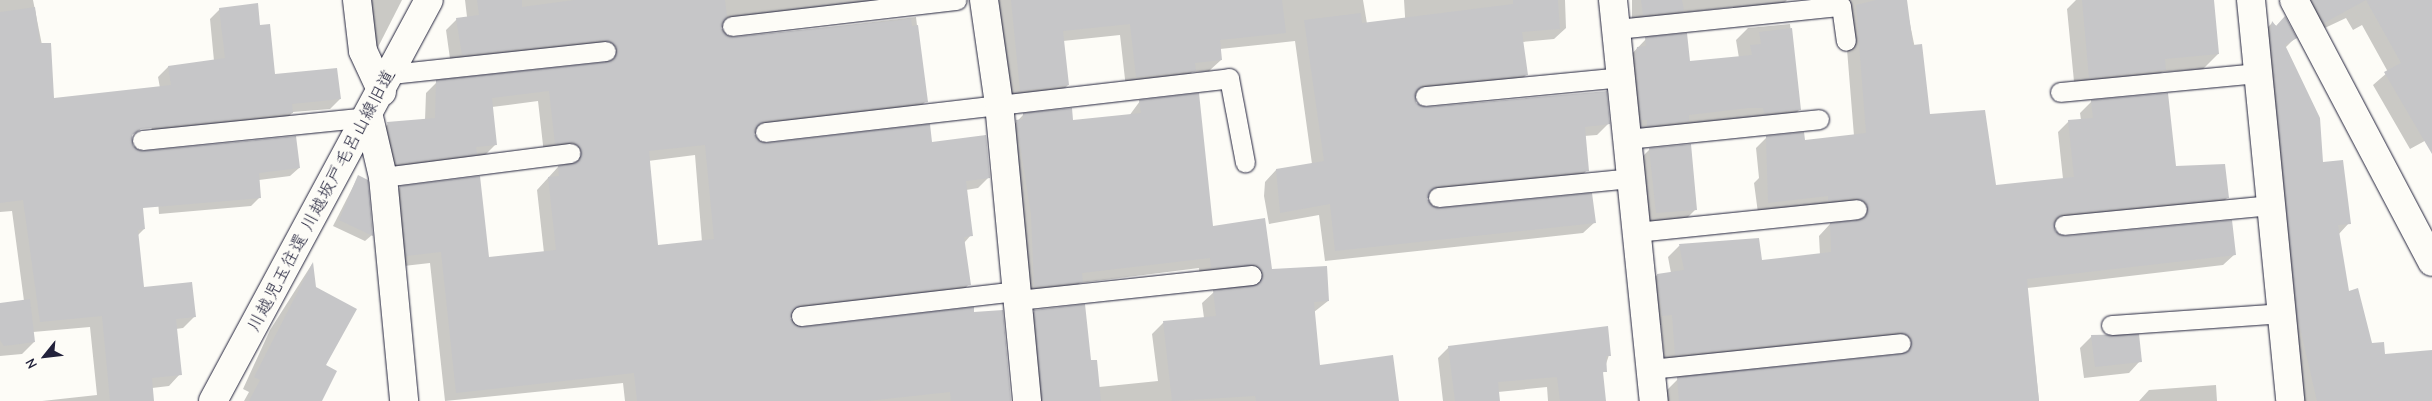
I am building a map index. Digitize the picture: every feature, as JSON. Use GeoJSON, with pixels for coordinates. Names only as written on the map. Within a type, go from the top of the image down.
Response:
{"type":"FeatureCollection","features":[{"type":"Feature","properties":{"kind":"street"},"geometry":{"type":"LineString","coordinates":[[358,0],[363,51],[386,83]]}},
{"type":"Feature","properties":{"kind":"street","name":"川越児玉往還 川越坂戸毛呂山線旧道"},"geometry":{"type":"LineString","coordinates":[[213,401],[369,116],[429,0]]}},
{"type":"Feature","properties":{"kind":"street"},"geometry":{"type":"LineString","coordinates":[[984,0],[1000,104],[1027,401]]}},
{"type":"Feature","properties":{"kind":"street"},"geometry":{"type":"LineString","coordinates":[[1613,0],[1654,401]]}},
{"type":"Feature","properties":{"kind":"street"},"geometry":{"type":"LineString","coordinates":[[2251,0],[2256,73],[2272,205],[2290,401]]}},
{"type":"Feature","properties":{"kind":"street"},"geometry":{"type":"LineString","coordinates":[[2294,0],[2432,262]]}},
{"type":"Feature","properties":{"kind":"street"},"geometry":{"type":"LineString","coordinates":[[369,116],[383,177],[404,401]]}},
{"type":"Feature","properties":{"kind":"lane"},"geometry":{"type":"LineString","coordinates":[[732,26],[956,0]]}},
{"type":"Feature","properties":{"kind":"lane"},"geometry":{"type":"LineString","coordinates":[[1617,29],[1840,6],[1846,41]]}},
{"type":"Feature","properties":{"kind":"lane"},"geometry":{"type":"LineString","coordinates":[[386,83],[606,50]]}},
{"type":"Feature","properties":{"kind":"lane"},"geometry":{"type":"LineString","coordinates":[[2060,92],[2256,73]]}},
{"type":"Feature","properties":{"kind":"lane"},"geometry":{"type":"LineString","coordinates":[[1425,96],[1621,77]]}},
{"type":"Feature","properties":{"kind":"lane"},"geometry":{"type":"LineString","coordinates":[[765,132],[1229,78],[1245,163]]}},
{"type":"Feature","properties":{"kind":"lane"},"geometry":{"type":"LineString","coordinates":[[142,140],[369,116]]}},
{"type":"Feature","properties":{"kind":"lane"},"geometry":{"type":"LineString","coordinates":[[1627,139],[1819,119]]}},
{"type":"Feature","properties":{"kind":"lane"},"geometry":{"type":"LineString","coordinates":[[383,177],[570,153]]}},
{"type":"Feature","properties":{"kind":"lane"},"geometry":{"type":"LineString","coordinates":[[1438,198],[1631,178]]}},
{"type":"Feature","properties":{"kind":"lane"},"geometry":{"type":"LineString","coordinates":[[2064,225],[2272,205]]}},
{"type":"Feature","properties":{"kind":"lane"},"geometry":{"type":"LineString","coordinates":[[1636,232],[1857,209]]}},
{"type":"Feature","properties":{"kind":"lane"},"geometry":{"type":"LineString","coordinates":[[801,316],[1252,274]]}},
{"type":"Feature","properties":{"kind":"lane"},"geometry":{"type":"LineString","coordinates":[[2111,324],[2282,313]]}},
{"type":"Feature","properties":{"kind":"lane"},"geometry":{"type":"LineString","coordinates":[[1650,368],[1901,343]]}},
{"type":"Feature","properties":{"kind":"building"},"geometry":{"type":"Polygon","coordinates":[[[477,0],[522,0],[522,7],[574,0],[725,0],[727,16],[721,28],[733,37],[911,19],[912,26],[918,25],[928,102],[764,121],[754,134],[766,143],[930,124],[932,142],[986,135],[990,178],[966,181],[973,236],[964,237],[971,285],[800,305],[790,318],[802,327],[974,307],[974,312],[1003,310],[1011,401],[951,401],[950,392],[867,401],[637,401],[634,373],[456,393],[441,252],[406,256],[400,186],[480,176],[489,257],[556,250],[548,177],[559,176],[558,166],[576,162],[581,151],[574,142],[555,144],[549,91],[492,98],[497,145],[476,147],[477,154],[396,164],[387,122],[435,118],[436,80],[607,62],[617,50],[605,40],[462,55],[456,18],[479,15],[477,0]],[[705,145],[649,151],[658,245],[714,239],[705,145]]]}},
{"type":"Feature","properties":{"kind":"building"},"geometry":{"type":"Polygon","coordinates":[[[1011,0],[1282,0],[1286,33],[1220,40],[1222,60],[1195,63],[1196,71],[1136,77],[1130,24],[1063,31],[1069,85],[1020,91],[1011,0]]]}},
{"type":"Feature","properties":{"kind":"building"},"geometry":{"type":"Polygon","coordinates":[[[1513,0],[1558,0],[1560,29],[1522,32],[1528,75],[1423,85],[1415,92],[1416,103],[1426,107],[1607,91],[1610,124],[1585,127],[1589,171],[1437,186],[1427,199],[1439,208],[1592,193],[1596,223],[1335,251],[1330,204],[1280,213],[1276,169],[1324,161],[1304,20],[1361,13],[1362,23],[1513,4],[1513,0]]]}},
{"type":"Feature","properties":{"kind":"building"},"geometry":{"type":"Polygon","coordinates":[[[1641,0],[1682,0],[1684,11],[1643,15],[1641,0]]]}},
{"type":"Feature","properties":{"kind":"building"},"geometry":{"type":"Polygon","coordinates":[[[1876,0],[1907,0],[1913,45],[1922,44],[1930,114],[1985,110],[1996,185],[2074,177],[2068,120],[2093,118],[2091,100],[2168,93],[2176,166],[2225,164],[2229,198],[2063,214],[2054,220],[2055,231],[2065,236],[2232,220],[2236,255],[2027,279],[2039,401],[1679,401],[1677,377],[1902,354],[1911,348],[1910,337],[1900,332],[1675,355],[1672,315],[1662,316],[1657,274],[1684,270],[1679,244],[1759,238],[1762,260],[1831,252],[1830,223],[1859,220],[1867,214],[1866,203],[1856,198],[1828,201],[1828,196],[1768,203],[1766,136],[1804,132],[1805,140],[1866,133],[1856,5],[1876,0]]]}},
{"type":"Feature","properties":{"kind":"building"},"geometry":{"type":"Polygon","coordinates":[[[2082,0],[2214,0],[2219,54],[2165,59],[2166,70],[2089,78],[2082,0]]]}},
{"type":"Feature","properties":{"kind":"building"},"geometry":{"type":"Polygon","coordinates":[[[2312,0],[2366,0],[2324,23],[2312,0]]]}},
{"type":"Feature","properties":{"kind":"building"},"geometry":{"type":"Polygon","coordinates":[[[2366,0],[2432,0],[2432,154],[2384,72],[2401,63],[2366,0]]]}},
{"type":"Feature","properties":{"kind":"building"},"geometry":{"type":"Polygon","coordinates":[[[258,3],[260,25],[270,24],[275,74],[337,68],[341,99],[292,104],[293,113],[141,129],[132,135],[133,146],[143,151],[296,136],[300,168],[259,173],[261,198],[143,208],[145,229],[138,230],[144,287],[192,282],[196,317],[176,319],[182,375],[152,378],[154,401],[110,401],[102,316],[40,322],[23,200],[0,203],[0,12],[35,7],[40,43],[51,43],[54,98],[171,85],[168,66],[225,58],[219,8],[258,3]]]}},
{"type":"Feature","properties":{"kind":"building"},"geometry":{"type":"Polygon","coordinates":[[[2285,16],[2297,38],[2285,45],[2320,118],[2323,162],[2343,160],[2351,224],[2338,225],[2349,291],[2358,288],[2372,343],[2384,342],[2385,354],[2432,350],[2432,401],[2317,401],[2297,315],[2270,33],[2272,21],[2276,26],[2285,16]]]}},
{"type":"Feature","properties":{"kind":"building"},"geometry":{"type":"Polygon","coordinates":[[[1792,28],[1801,110],[1764,113],[1763,108],[1748,108],[1689,115],[1689,121],[1647,126],[1647,120],[1641,120],[1635,59],[1637,47],[1646,46],[1645,37],[1687,33],[1690,61],[1752,55],[1750,45],[1761,44],[1759,32],[1792,28]]]}},
{"type":"Feature","properties":{"kind":"building"},"geometry":{"type":"Polygon","coordinates":[[[1199,93],[1213,226],[1265,218],[1272,269],[1327,266],[1329,301],[1314,302],[1320,365],[1393,355],[1399,401],[1256,401],[1255,396],[1172,401],[1163,321],[1216,316],[1213,290],[1258,284],[1263,273],[1256,265],[1211,268],[1210,258],[1082,273],[1083,282],[1034,287],[1031,214],[1016,120],[1023,119],[1023,113],[1072,108],[1073,120],[1141,113],[1139,100],[1199,93]]]}},
{"type":"Feature","properties":{"kind":"building"},"geometry":{"type":"Polygon","coordinates":[[[1691,144],[1697,210],[1656,213],[1649,148],[1691,144]]]}},
{"type":"Feature","properties":{"kind":"building"},"geometry":{"type":"Polygon","coordinates":[[[358,175],[368,180],[373,236],[339,220],[358,175]]]}},
{"type":"Feature","properties":{"kind":"building"},"geometry":{"type":"Polygon","coordinates":[[[313,262],[316,287],[357,309],[326,365],[337,371],[322,401],[249,401],[260,380],[254,377],[313,262]]]}},
{"type":"Feature","properties":{"kind":"building"},"geometry":{"type":"Polygon","coordinates":[[[30,299],[35,342],[4,346],[0,340],[0,303],[30,299]]]}},
{"type":"Feature","properties":{"kind":"building"},"geometry":{"type":"Polygon","coordinates":[[[1085,304],[1091,360],[1097,360],[1101,401],[1042,401],[1034,310],[1085,304]]]}},
{"type":"Feature","properties":{"kind":"building"},"geometry":{"type":"Polygon","coordinates":[[[1608,326],[1611,356],[1606,356],[1607,372],[1603,372],[1606,401],[1560,401],[1557,377],[1498,382],[1500,401],[1455,401],[1448,346],[1608,326]]]}},
{"type":"Feature","properties":{"kind":"building"},"geometry":{"type":"Polygon","coordinates":[[[2139,334],[2142,362],[2095,367],[2091,335],[2139,334]]]}}]}
